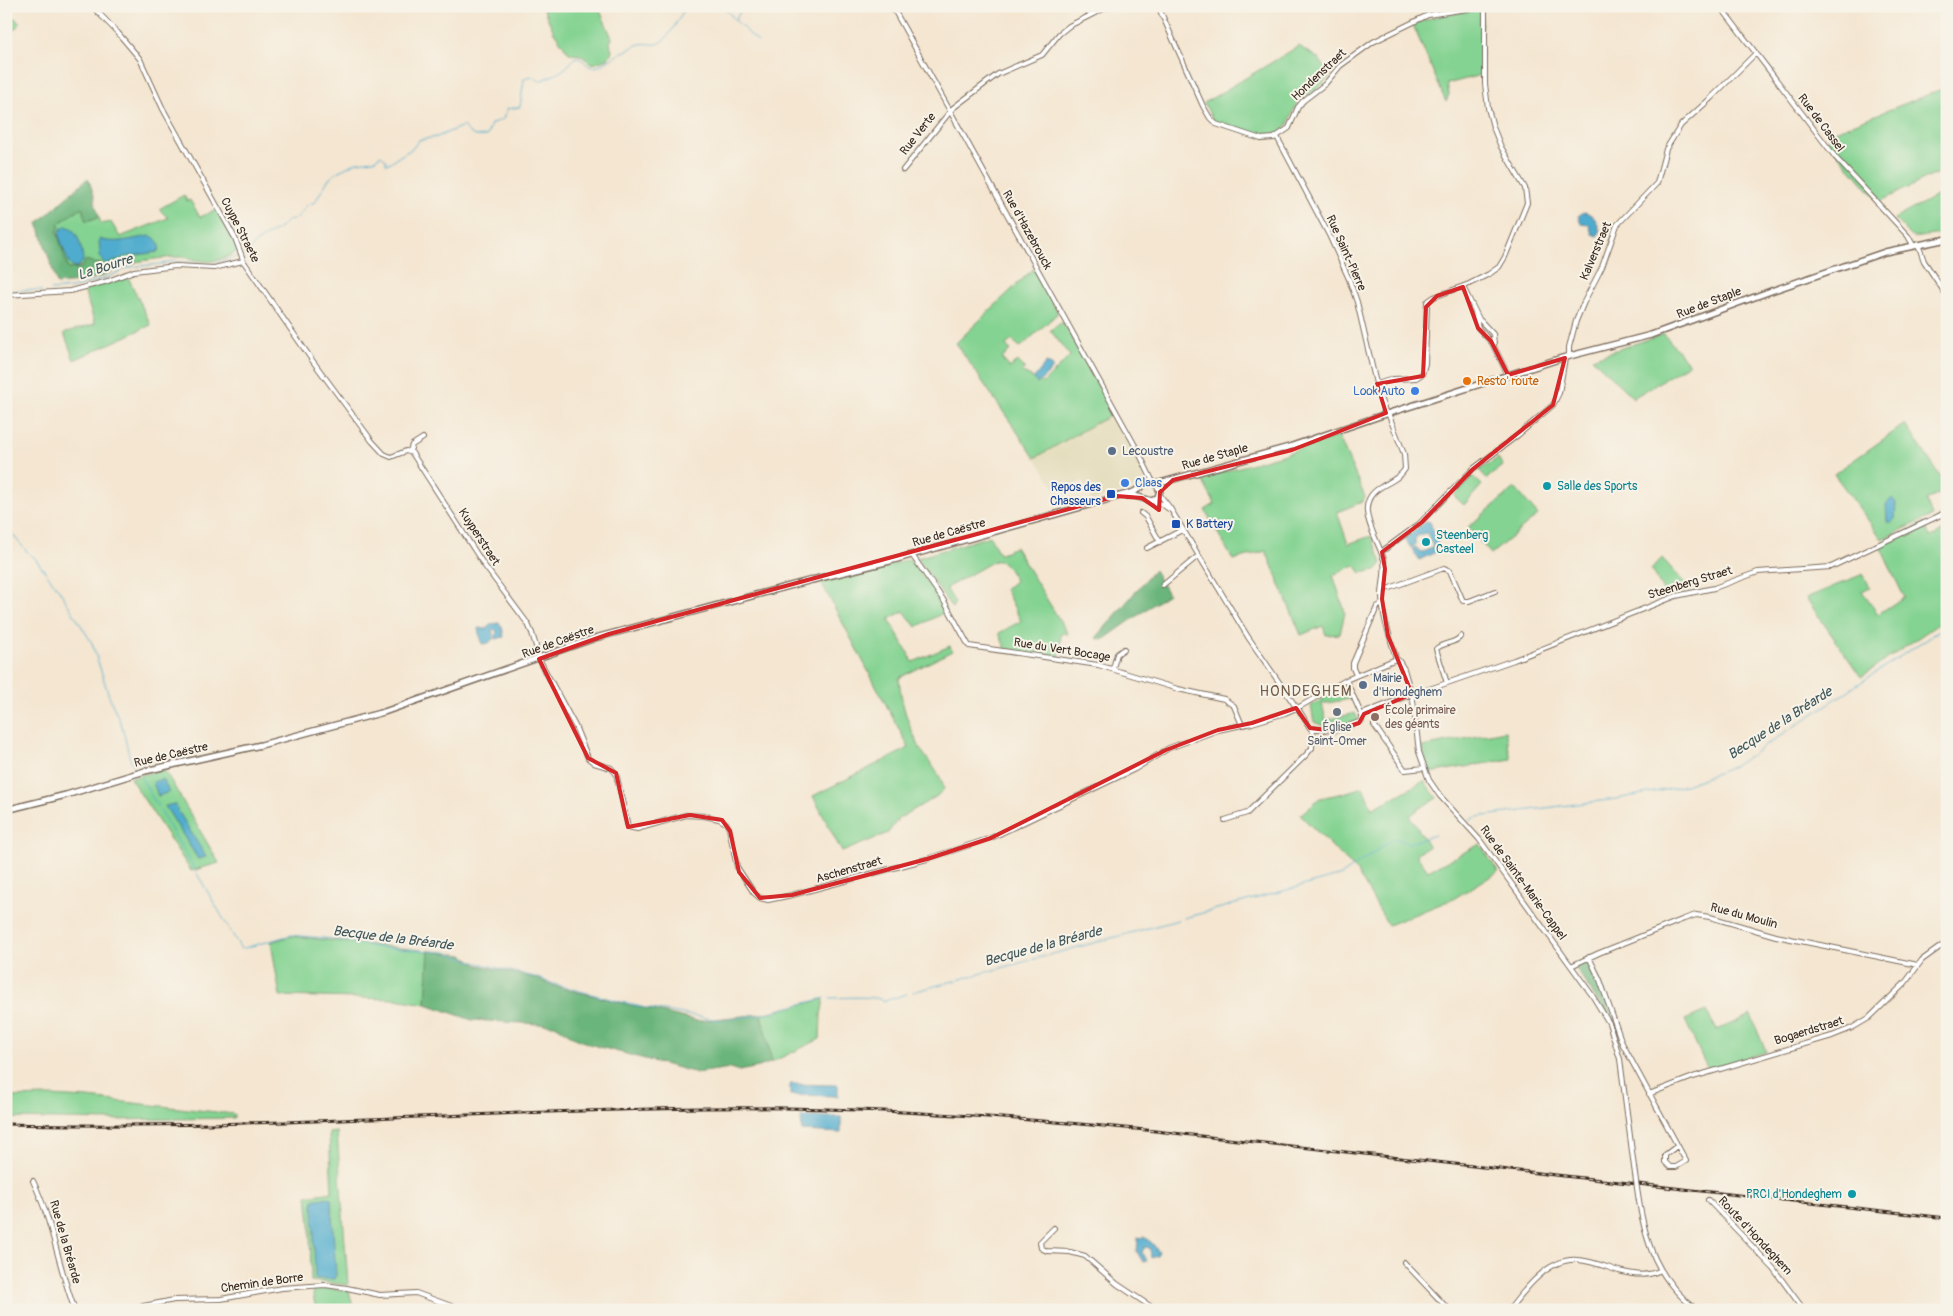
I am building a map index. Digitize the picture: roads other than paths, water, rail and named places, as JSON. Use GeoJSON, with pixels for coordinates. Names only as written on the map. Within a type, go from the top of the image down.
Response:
{"type":"FeatureCollection","features":[{"type":"Feature","properties":{"kind":"main road","name":"Rue de Staple"},"geometry":{"type":"LineString","coordinates":[[1152,483],[1173,480],[1263,454],[1389,413],[1409,410],[1448,398],[1508,375],[1658,333],[1779,288],[1879,254],[1947,239]]}},
{"type":"Feature","properties":{"kind":"main road","name":"Rue de Staple"},"geometry":{"type":"LineString","coordinates":[[1160,493],[1166,484],[1173,480]]}},
{"type":"Feature","properties":{"kind":"main road"},"geometry":{"type":"LineString","coordinates":[[1152,483],[1160,493],[1156,499],[1151,501],[1144,499],[1141,494],[1141,488],[1152,483]]}},
{"type":"Feature","properties":{"kind":"main road","name":"Rue de Caëstre"},"geometry":{"type":"LineString","coordinates":[[6,810],[66,795],[145,771],[261,745],[390,710],[614,633],[912,555],[1119,496],[1141,488]]}},
{"type":"Feature","properties":{"kind":"main road","name":"Rue de Caëstre"},"geometry":{"type":"LineString","coordinates":[[1119,496],[1129,495],[1144,499]]}},
{"type":"Feature","properties":{"kind":"street","name":"Cuype Straete"},"geometry":{"type":"LineString","coordinates":[[92,6],[121,36],[142,62],[161,105],[236,242],[243,261],[335,392],[368,436],[385,455],[394,456],[410,451]]}},
{"type":"Feature","properties":{"kind":"street","name":"Rue d'Hazebrouck"},"geometry":{"type":"LineString","coordinates":[[892,6],[1144,464],[1152,483]]}},
{"type":"Feature","properties":{"kind":"street"},"geometry":{"type":"LineString","coordinates":[[950,111],[996,76],[1042,55],[1059,34],[1069,26],[1109,6]]}},
{"type":"Feature","properties":{"kind":"street"},"geometry":{"type":"LineString","coordinates":[[1158,6],[1211,120],[1218,125],[1261,139],[1276,137]]}},
{"type":"Feature","properties":{"kind":"street"},"geometry":{"type":"LineString","coordinates":[[1377,384],[1392,379],[1416,378],[1422,374],[1425,364],[1427,302],[1434,297],[1463,287],[1489,274],[1502,262],[1527,201],[1525,188],[1500,143],[1488,108],[1485,84],[1485,6]]}},
{"type":"Feature","properties":{"kind":"street","name":"Hondenstraet"},"geometry":{"type":"LineString","coordinates":[[1276,137],[1290,126],[1298,107],[1304,100],[1325,84],[1340,66],[1373,42],[1428,15],[1485,6]]}},
{"type":"Feature","properties":{"kind":"street","name":"Rue de Cassel"},"geometry":{"type":"LineString","coordinates":[[1720,6],[1836,158],[1908,236],[1947,296]]}},
{"type":"Feature","properties":{"kind":"street","name":"Kalverstraet"},"geometry":{"type":"LineString","coordinates":[[1381,552],[1420,524],[1473,469],[1553,405],[1559,393],[1579,313],[1601,271],[1617,225],[1657,183],[1666,148],[1681,125],[1756,53]]}},
{"type":"Feature","properties":{"kind":"street","name":"Rue Verte"},"geometry":{"type":"LineString","coordinates":[[903,170],[950,111]]}},
{"type":"Feature","properties":{"kind":"street","name":"Rue Saint-Pierre"},"geometry":{"type":"LineString","coordinates":[[1276,137],[1329,235],[1350,280],[1377,384],[1404,454],[1406,469],[1401,475],[1376,490],[1367,500],[1367,515],[1385,566],[1382,604],[1388,636],[1396,659]]}},
{"type":"Feature","properties":{"kind":"street"},"geometry":{"type":"LineString","coordinates":[[6,296],[74,290],[134,271],[176,266],[210,268],[243,261]]}},
{"type":"Feature","properties":{"kind":"street"},"geometry":{"type":"LineString","coordinates":[[1463,287],[1475,312],[1493,334],[1494,347]]}},
{"type":"Feature","properties":{"kind":"street"},"geometry":{"type":"LineString","coordinates":[[1475,312],[1478,328],[1494,347],[1508,375]]}},
{"type":"Feature","properties":{"kind":"street"},"geometry":{"type":"LineString","coordinates":[[410,451],[412,445],[423,438]]}},
{"type":"Feature","properties":{"kind":"street","name":"Kuyperstraet"},"geometry":{"type":"LineString","coordinates":[[410,451],[484,565],[529,626],[539,659]]}},
{"type":"Feature","properties":{"kind":"street"},"geometry":{"type":"LineString","coordinates":[[1160,493],[1251,641],[1297,706],[1308,725],[1313,729],[1312,748],[1305,756],[1247,813],[1225,820]]}},
{"type":"Feature","properties":{"kind":"street"},"geometry":{"type":"LineString","coordinates":[[1151,501],[1162,504],[1173,513]]}},
{"type":"Feature","properties":{"kind":"street","name":"Steenberg Straet"},"geometry":{"type":"LineString","coordinates":[[1313,729],[1336,730],[1360,723],[1363,719],[1362,714],[1514,660],[1679,595],[1714,588],[1755,573],[1831,567],[1947,512]]}},
{"type":"Feature","properties":{"kind":"street"},"geometry":{"type":"LineString","coordinates":[[1141,513],[1147,518],[1160,542]]}},
{"type":"Feature","properties":{"kind":"street"},"geometry":{"type":"LineString","coordinates":[[1147,548],[1182,530]]}},
{"type":"Feature","properties":{"kind":"street","name":"Rue du Vert Bocage"},"geometry":{"type":"LineString","coordinates":[[912,555],[944,601],[969,646],[1114,668],[1178,689],[1227,700],[1235,708],[1242,725]]}},
{"type":"Feature","properties":{"kind":"street"},"geometry":{"type":"LineString","coordinates":[[1164,585],[1198,556]]}},
{"type":"Feature","properties":{"kind":"street"},"geometry":{"type":"LineString","coordinates":[[1383,589],[1444,568],[1450,571],[1463,601],[1469,601],[1495,591]]}},
{"type":"Feature","properties":{"kind":"street"},"geometry":{"type":"LineString","coordinates":[[1382,604],[1377,608],[1353,663],[1353,668],[1356,675],[1396,659]]}},
{"type":"Feature","properties":{"kind":"street"},"geometry":{"type":"LineString","coordinates":[[1447,683],[1436,649],[1439,646],[1458,640],[1462,636]]}},
{"type":"Feature","properties":{"kind":"street"},"geometry":{"type":"LineString","coordinates":[[1114,668],[1117,654],[1124,648]]}},
{"type":"Feature","properties":{"kind":"street","name":"Aschenstraet"},"geometry":{"type":"LineString","coordinates":[[539,659],[575,726],[588,758],[594,763],[611,768],[616,773],[628,827],[637,829],[686,815],[722,820],[727,824],[730,831],[739,872],[754,893],[766,900],[792,896],[834,885],[927,859],[991,838],[1010,827],[1135,769],[1169,748],[1221,729],[1277,716],[1356,675]]}},
{"type":"Feature","properties":{"kind":"street","name":"Rue de Sainte-Marie-Cappel"},"geometry":{"type":"LineString","coordinates":[[1396,659],[1404,669],[1412,695],[1418,747],[1424,768],[1435,790],[1479,839],[1571,966],[1602,1011],[1617,1045],[1645,1235],[1661,1270]]}},
{"type":"Feature","properties":{"kind":"street"},"geometry":{"type":"LineString","coordinates":[[1346,680],[1362,714]]}},
{"type":"Feature","properties":{"kind":"street"},"geometry":{"type":"LineString","coordinates":[[1374,725],[1405,770],[1424,768]]}},
{"type":"Feature","properties":{"kind":"street","name":"Rue du Moulin"},"geometry":{"type":"LineString","coordinates":[[1571,966],[1684,919],[1702,915],[1780,937],[1918,965]]}},
{"type":"Feature","properties":{"kind":"street","name":"Bogaerdstraet"},"geometry":{"type":"LineString","coordinates":[[1649,1094],[1687,1079],[1848,1030],[1874,1013],[1905,983],[1927,956],[1947,942]]}},
{"type":"Feature","properties":{"kind":"street"},"geometry":{"type":"LineString","coordinates":[[1589,957],[1600,980],[1622,1043],[1686,1161],[1676,1167],[1671,1167],[1666,1163],[1665,1156],[1667,1152],[1677,1146]]}},
{"type":"Feature","properties":{"kind":"street","name":"Rue de la Bréarde"},"geometry":{"type":"LineString","coordinates":[[34,1181],[46,1209],[64,1278],[75,1310]]}},
{"type":"Feature","properties":{"kind":"street","name":"Route d'Hondeghem"},"geometry":{"type":"LineString","coordinates":[[1708,1200],[1773,1268],[1804,1310]]}},
{"type":"Feature","properties":{"kind":"street"},"geometry":{"type":"LineString","coordinates":[[1054,1228],[1040,1242],[1040,1247],[1049,1252],[1073,1252],[1085,1256],[1117,1284],[1156,1310]]}},
{"type":"Feature","properties":{"kind":"street"},"geometry":{"type":"LineString","coordinates":[[1509,1310],[1548,1268],[1562,1261],[1576,1260],[1635,1275],[1649,1274],[1661,1270],[1678,1292],[1697,1310]]}},
{"type":"Feature","properties":{"kind":"street"},"geometry":{"type":"LineString","coordinates":[[1404,1262],[1449,1310]]}},
{"type":"Feature","properties":{"kind":"street","name":"Chemin de Borre"},"geometry":{"type":"LineString","coordinates":[[123,1310],[174,1300],[221,1299],[286,1288],[325,1286],[347,1288],[380,1295],[416,1293],[462,1310]]}},
{"type":"Feature","properties":{"kind":"water"},"geometry":{"type":"Polygon","coordinates":[[[1584,212],[1593,217],[1597,222],[1600,232],[1597,236],[1592,234],[1589,225],[1581,224],[1578,216],[1584,212]]]}},
{"type":"Feature","properties":{"kind":"water"},"geometry":{"type":"Polygon","coordinates":[[[66,226],[77,235],[81,246],[83,262],[77,267],[72,267],[69,264],[59,236],[60,230],[66,226]]]}},
{"type":"Feature","properties":{"kind":"water"},"geometry":{"type":"Polygon","coordinates":[[[151,236],[159,243],[159,250],[157,252],[124,257],[108,264],[103,262],[100,255],[99,239],[118,241],[151,236]]]}},
{"type":"Feature","properties":{"kind":"water"},"geometry":{"type":"Polygon","coordinates":[[[1046,363],[1052,365],[1052,370],[1037,384],[1034,378],[1046,363]]]}},
{"type":"Feature","properties":{"kind":"water"},"geometry":{"type":"Polygon","coordinates":[[[1892,498],[1896,503],[1895,519],[1892,522],[1887,522],[1886,504],[1892,498]]]}},
{"type":"Feature","properties":{"kind":"water"},"geometry":{"type":"Polygon","coordinates":[[[1427,521],[1430,522],[1440,550],[1419,560],[1412,549],[1416,547],[1419,551],[1423,552],[1433,547],[1427,533],[1415,538],[1415,545],[1411,548],[1405,539],[1427,521]]]}},
{"type":"Feature","properties":{"kind":"water"},"geometry":{"type":"Polygon","coordinates":[[[499,623],[502,626],[504,637],[495,639],[497,631],[493,629],[494,638],[489,643],[482,644],[479,628],[487,629],[491,624],[499,623]]]}},
{"type":"Feature","properties":{"kind":"water"},"geometry":{"type":"Polygon","coordinates":[[[163,779],[169,792],[158,796],[153,782],[163,779]]]}},
{"type":"Feature","properties":{"kind":"water"},"geometry":{"type":"Polygon","coordinates":[[[174,804],[206,857],[198,859],[165,806],[174,804]]]}},
{"type":"Feature","properties":{"kind":"water"},"geometry":{"type":"Polygon","coordinates":[[[790,1084],[838,1085],[838,1096],[790,1095],[790,1084]]]}},
{"type":"Feature","properties":{"kind":"water"},"geometry":{"type":"Polygon","coordinates":[[[801,1117],[841,1117],[841,1133],[802,1131],[801,1117]]]}},
{"type":"Feature","properties":{"kind":"water"},"geometry":{"type":"Polygon","coordinates":[[[329,1197],[331,1199],[336,1275],[334,1279],[315,1279],[313,1204],[314,1200],[329,1197]]]}},
{"type":"Feature","properties":{"kind":"water"},"geometry":{"type":"Polygon","coordinates":[[[1144,1237],[1159,1252],[1157,1256],[1151,1258],[1150,1248],[1145,1247],[1142,1252],[1147,1261],[1143,1262],[1137,1252],[1138,1238],[1144,1237]]]}},
{"type":"Feature","properties":{"kind":"waterway","name":"La Bourre"},"geometry":{"type":"LineString","coordinates":[[244,254],[249,252],[256,242],[280,228],[287,221],[297,218],[307,205],[315,202],[328,180],[337,172],[357,162],[374,160],[381,155],[386,160],[386,164],[389,163],[413,148],[419,140],[437,137],[463,126],[473,135],[487,136],[491,124],[503,119],[507,109],[520,107],[524,79],[531,76],[540,81],[564,70],[575,57],[594,67],[638,45],[662,42],[686,6]]}},
{"type":"Feature","properties":{"kind":"waterway","name":"La Bourre"},"geometry":{"type":"LineString","coordinates":[[723,6],[735,20],[744,6]]}},
{"type":"Feature","properties":{"kind":"waterway"},"geometry":{"type":"LineString","coordinates":[[735,20],[758,42]]}},
{"type":"Feature","properties":{"kind":"waterway","name":"La Bourre"},"geometry":{"type":"LineString","coordinates":[[51,290],[73,288],[101,280],[130,267],[162,264],[172,261],[211,265],[238,256]]}},
{"type":"Feature","properties":{"kind":"waterway","name":"La Bourre"},"geometry":{"type":"LineString","coordinates":[[6,291],[42,291]]}},
{"type":"Feature","properties":{"kind":"waterway","name":"Becque de la Bréarde"},"geometry":{"type":"LineString","coordinates":[[6,527],[29,554],[34,557],[59,590],[92,643],[110,699],[122,726],[130,759],[136,770]]}},
{"type":"Feature","properties":{"kind":"waterway","name":"Becque de la Bréarde"},"geometry":{"type":"LineString","coordinates":[[1469,821],[1483,816],[1616,799],[1665,790],[1685,785],[1733,767],[1940,630]]}},
{"type":"Feature","properties":{"kind":"waterway","name":"Becque de la Bréarde"},"geometry":{"type":"LineString","coordinates":[[140,776],[241,949],[291,935],[334,939],[382,948],[446,952],[478,963],[645,1008],[720,1020],[760,1015],[825,998]]}},
{"type":"Feature","properties":{"kind":"waterway","name":"Becque de la Bréarde"},"geometry":{"type":"LineString","coordinates":[[1184,918],[1342,875],[1394,838],[1409,843],[1435,835]]}},
{"type":"Feature","properties":{"kind":"waterway","name":"Becque de la Bréarde"},"geometry":{"type":"LineString","coordinates":[[913,992],[1178,920]]}},
{"type":"Feature","properties":{"kind":"waterway","name":"Becque de la Bréarde"},"geometry":{"type":"LineString","coordinates":[[830,998],[866,997],[884,1001],[907,994]]}},
{"type":"Feature","properties":{"kind":"railway"},"geometry":{"type":"LineString","coordinates":[[6,1124],[181,1124],[705,1108],[870,1110],[1036,1120],[1146,1130],[1947,1218]]}},
{"type":"Feature","properties":{"kind":"place","name":"Resto' route"},"geometry":{"type":"Point","coordinates":[1467,381]}},
{"type":"Feature","properties":{"kind":"place","name":"Look Auto"},"geometry":{"type":"Point","coordinates":[1415,391]}},
{"type":"Feature","properties":{"kind":"place","name":"Lecoustre"},"geometry":{"type":"Point","coordinates":[1112,451]}},
{"type":"Feature","properties":{"kind":"place","name":"Claas"},"geometry":{"type":"Point","coordinates":[1125,483]}},
{"type":"Feature","properties":{"kind":"place","name":"Salle des Sports"},"geometry":{"type":"Point","coordinates":[1547,486]}},
{"type":"Feature","properties":{"kind":"place","name":"Repos des Chasseurs"},"geometry":{"type":"Point","coordinates":[1111,494]}},
{"type":"Feature","properties":{"kind":"place","name":"K Battery"},"geometry":{"type":"Point","coordinates":[1176,524]}},
{"type":"Feature","properties":{"kind":"place","name":"Steenberg Casteel"},"geometry":{"type":"Point","coordinates":[1426,542]}},
{"type":"Feature","properties":{"kind":"place","name":"Mairie d'Hondeghem"},"geometry":{"type":"Point","coordinates":[1363,685]}},
{"type":"Feature","properties":{"kind":"place","name":"Église Saint-Omer"},"geometry":{"type":"Point","coordinates":[1337,712]}},
{"type":"Feature","properties":{"kind":"place","name":"École primaire des géants"},"geometry":{"type":"Point","coordinates":[1375,717]}},
{"type":"Feature","properties":{"kind":"place","name":"PRCI d'Hondeghem"},"geometry":{"type":"Point","coordinates":[1852,1194]}},
{"type":"Feature","properties":{"kind":"district","name":"HONDEGHEM"},"geometry":{"type":"Point","coordinates":[1306,691]}}]}
